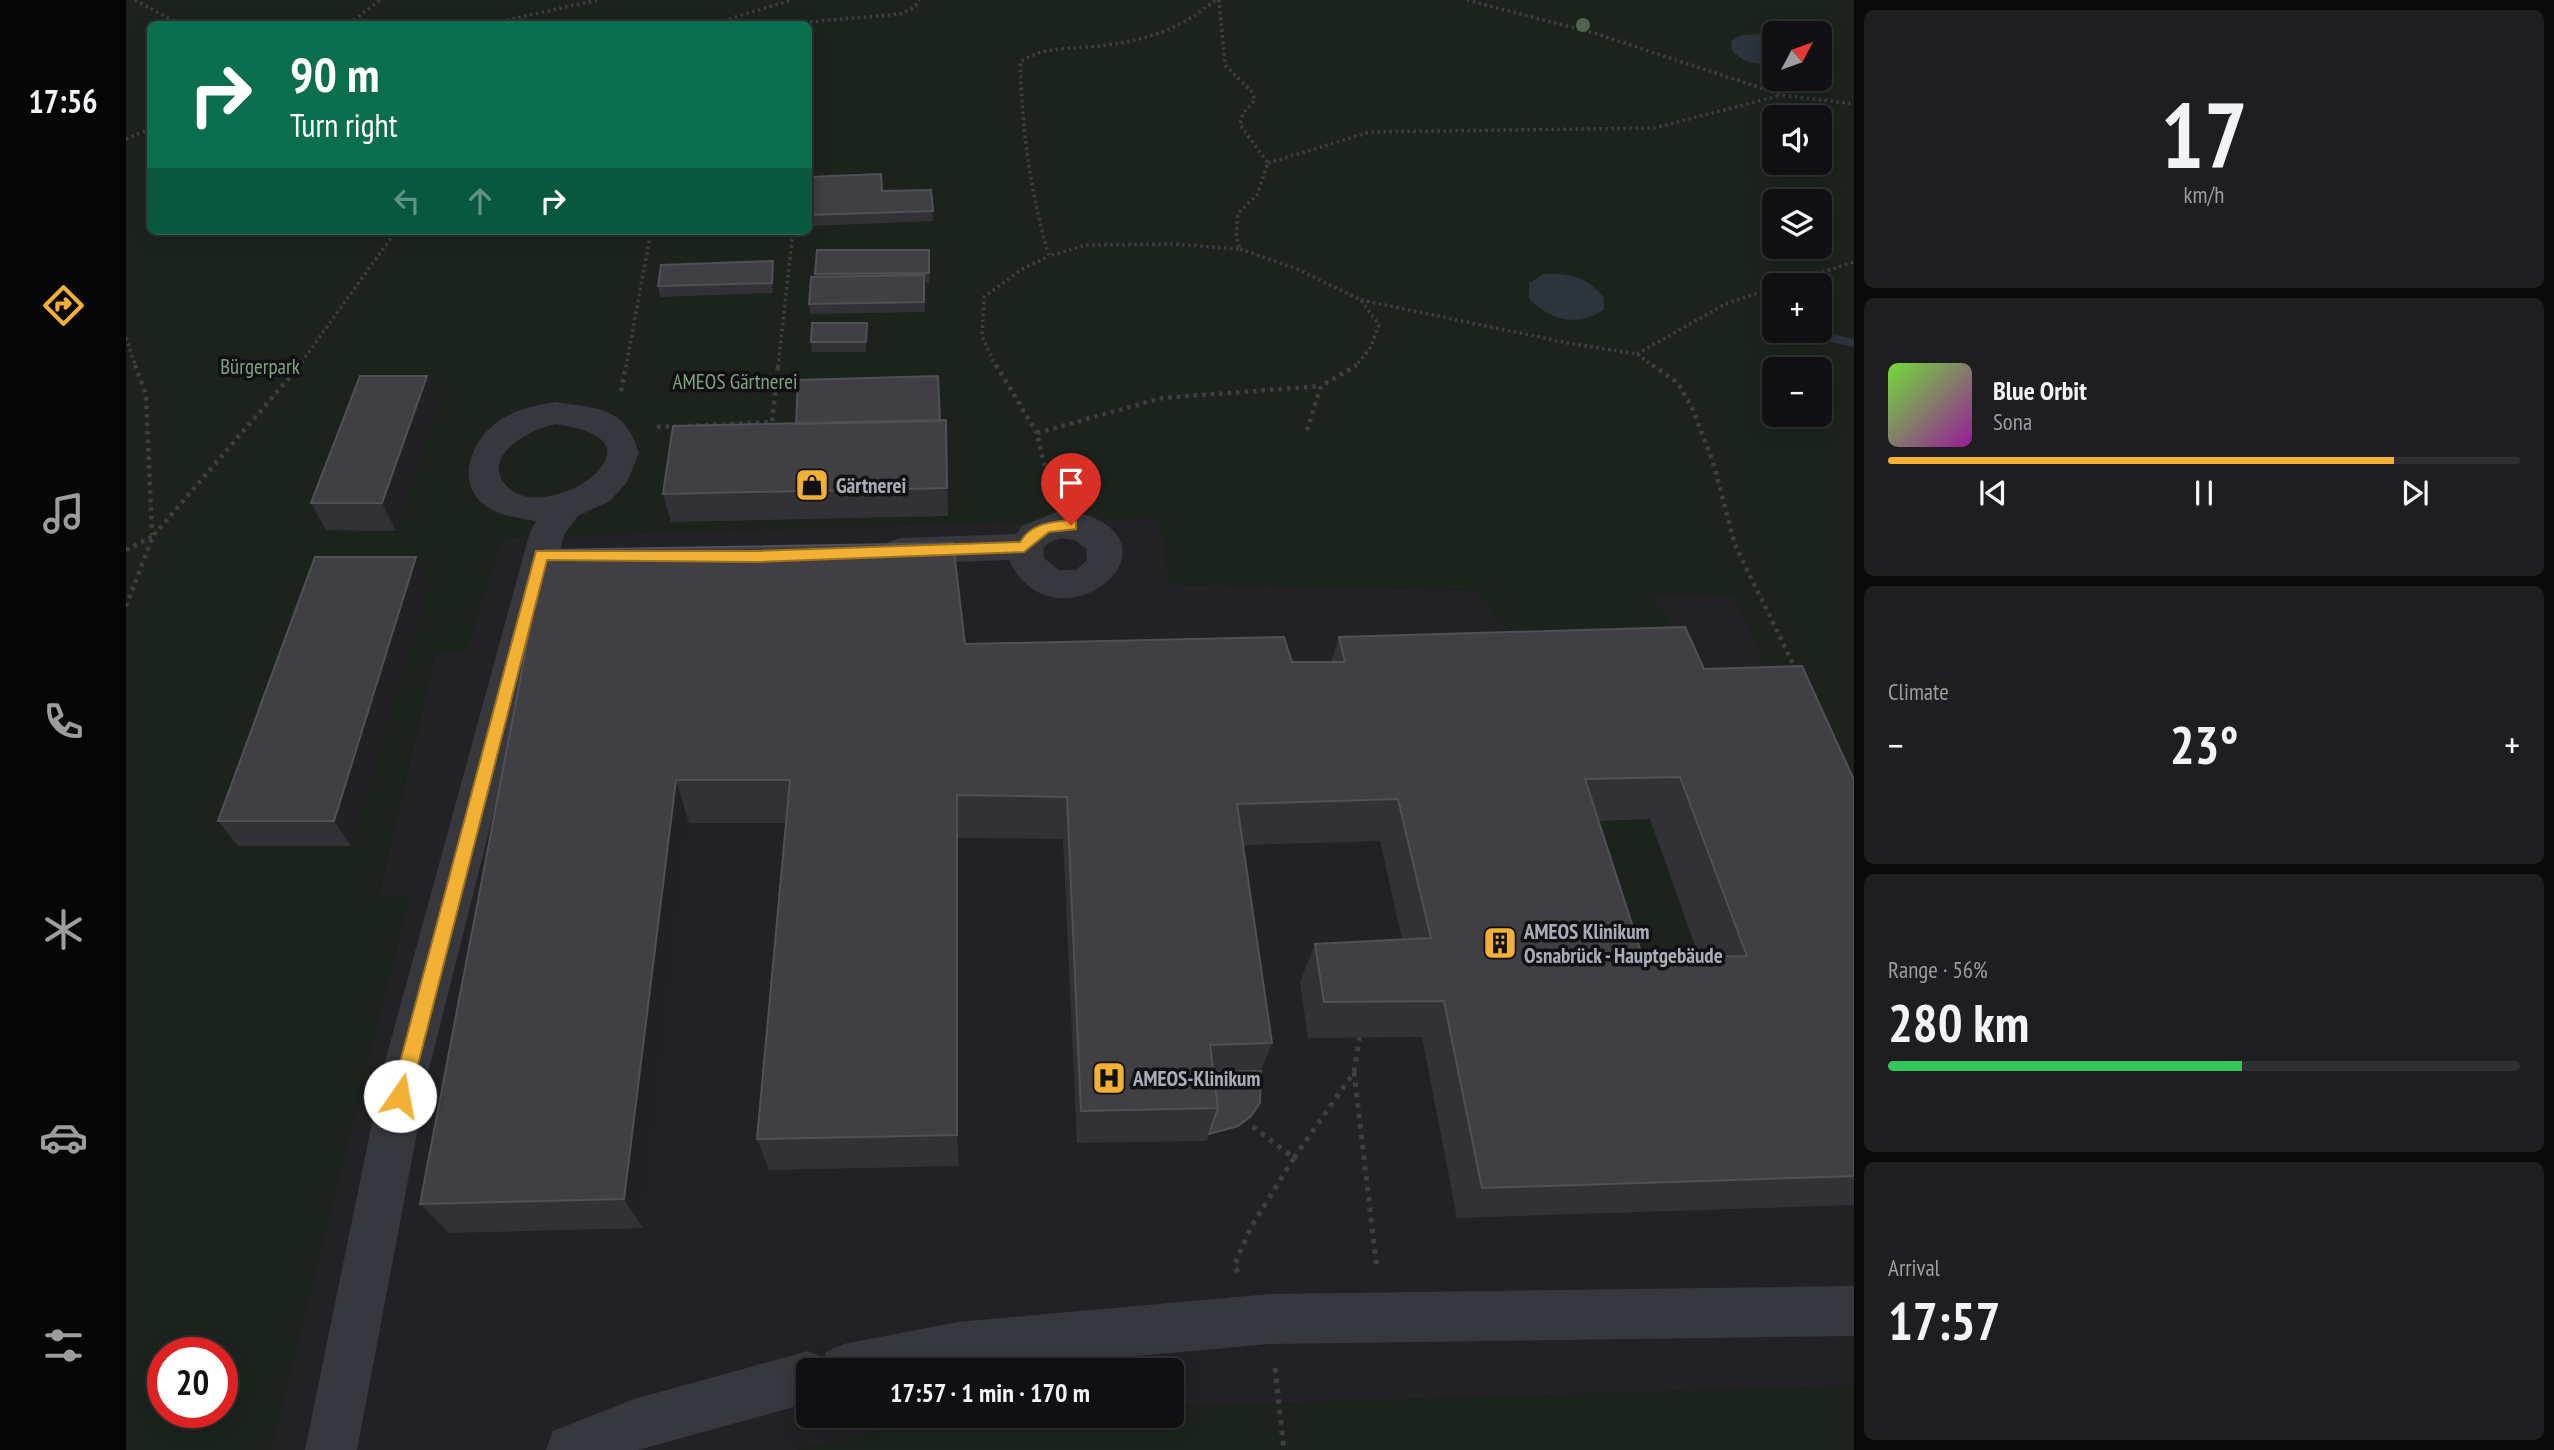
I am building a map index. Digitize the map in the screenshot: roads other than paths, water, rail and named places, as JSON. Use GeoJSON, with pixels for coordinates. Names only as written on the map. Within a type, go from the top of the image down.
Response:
{"type":"FeatureCollection","features":[{"type":"Feature","properties":{"kind":"lane"},"geometry":{"type":"LineString","coordinates":[[331,1450],[405,1069],[555,555],[547,532],[566,507],[588,499],[606,487],[618,472],[623,457],[622,442],[614,429],[598,419],[579,414],[556,413],[533,418],[512,427],[496,440],[486,455],[483,472],[487,487],[500,499],[530,509],[566,507]]}},
{"type":"Feature","properties":{"kind":"lane"},"geometry":{"type":"LineString","coordinates":[[863,553],[1024,547],[1036,532],[1057,525],[1084,528],[1103,544],[1105,564],[1089,581],[1061,585],[1035,576],[1023,557],[1024,547]]}},
{"type":"Feature","properties":{"kind":"lane"},"geometry":{"type":"LineString","coordinates":[[903,1358],[958,1347],[1270,1319],[1854,1311]]}},
{"type":"Feature","properties":{"kind":"lane"},"geometry":{"type":"LineString","coordinates":[[572,1450],[634,1425],[796,1380]]}},
{"type":"Feature","properties":{"kind":"waterway"},"geometry":{"type":"LineString","coordinates":[[1832,338],[1854,343]]}},
{"type":"Feature","properties":{"kind":"place","name":"Gärtnerei"},"geometry":{"type":"Point","coordinates":[812,485]}},
{"type":"Feature","properties":{"kind":"place","name":"AMEOS Klinikum Osnabrück - Hauptgebäude"},"geometry":{"type":"Point","coordinates":[1500,943]}},
{"type":"Feature","properties":{"kind":"place","name":"AMEOS-Klinikum"},"geometry":{"type":"Point","coordinates":[1109,1078]}},
{"type":"Feature","properties":{"kind":"park label","name":"Bürgerpark"},"geometry":{"type":"Point","coordinates":[260,366]}},
{"type":"Feature","properties":{"kind":"park label","name":"AMEOS Gärtnerei"},"geometry":{"type":"Point","coordinates":[735,381]}}]}
